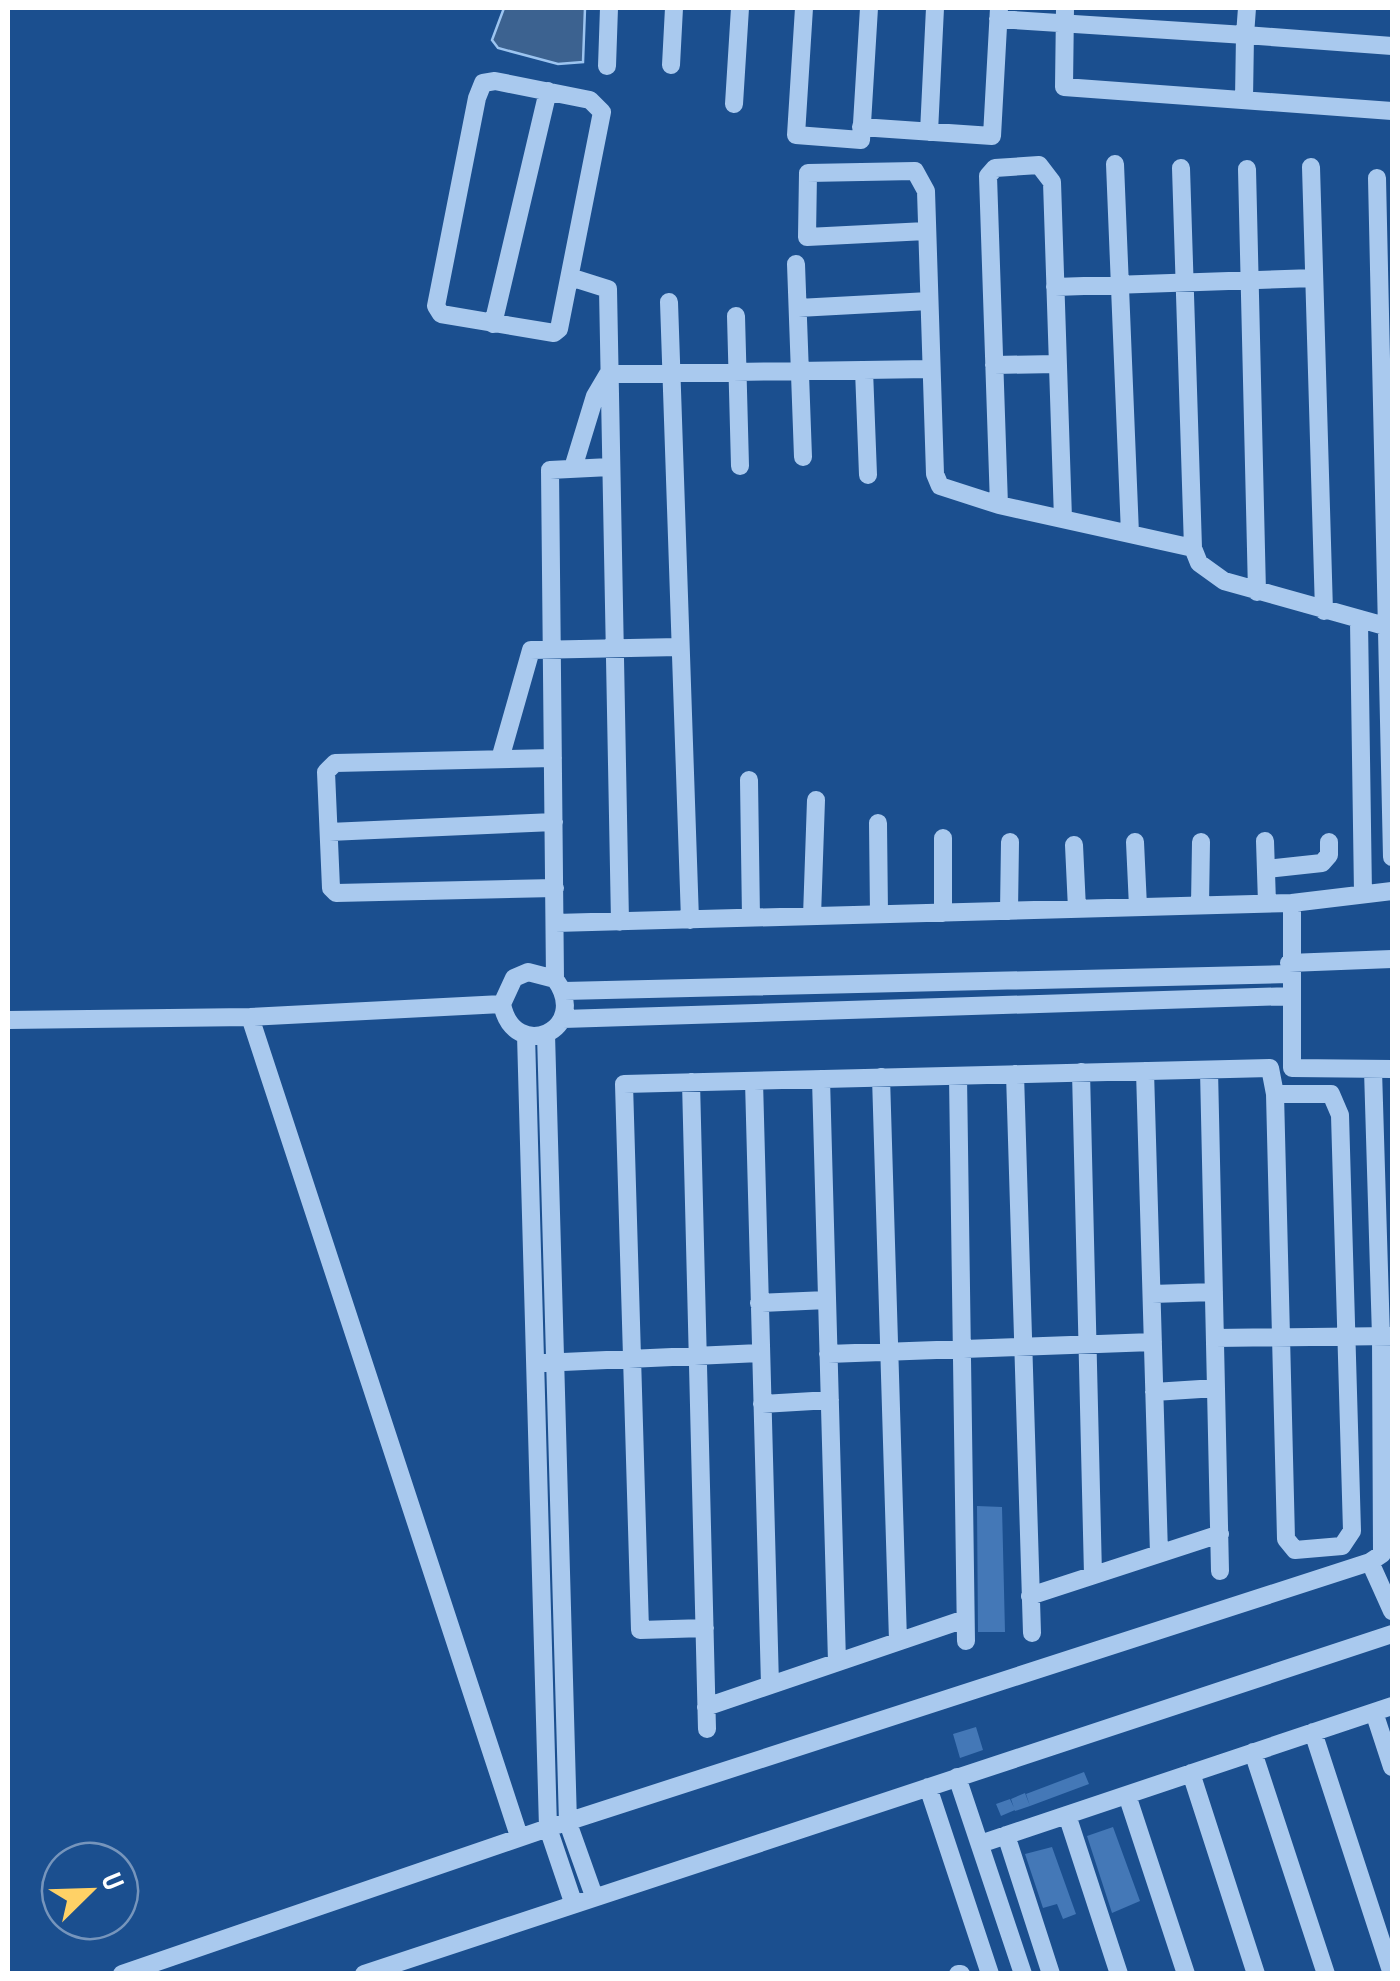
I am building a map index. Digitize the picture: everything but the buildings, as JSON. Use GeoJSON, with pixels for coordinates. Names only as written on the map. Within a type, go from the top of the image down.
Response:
{"type":"FeatureCollection","features":[{"type":"Feature","properties":{"kind":"street"},"geometry":{"type":"LineString","coordinates":[[607,66],[610,8]]}},
{"type":"Feature","properties":{"kind":"street"},"geometry":{"type":"LineString","coordinates":[[671,66],[674,8]]}},
{"type":"Feature","properties":{"kind":"street"},"geometry":{"type":"LineString","coordinates":[[734,104],[740,8]]}},
{"type":"Feature","properties":{"kind":"street"},"geometry":{"type":"LineString","coordinates":[[804,8],[796,135],[861,140],[869,8]]}},
{"type":"Feature","properties":{"kind":"street"},"geometry":{"type":"LineString","coordinates":[[929,132],[935,8]]}},
{"type":"Feature","properties":{"kind":"street"},"geometry":{"type":"LineString","coordinates":[[1244,99],[1247,8]]}},
{"type":"Feature","properties":{"kind":"street"},"geometry":{"type":"LineString","coordinates":[[862,127],[992,136],[999,13],[1065,15],[1392,46]]}},
{"type":"Feature","properties":{"kind":"street"},"geometry":{"type":"LineString","coordinates":[[1065,15],[1064,87],[1392,110]]}},
{"type":"Feature","properties":{"kind":"street"},"geometry":{"type":"LineString","coordinates":[[488,81],[548,91],[590,100],[602,112],[556,332],[441,314],[436,306],[477,98],[488,81]]}},
{"type":"Feature","properties":{"kind":"street"},"geometry":{"type":"LineString","coordinates":[[493,324],[548,91]]}},
{"type":"Feature","properties":{"kind":"street"},"geometry":{"type":"LineString","coordinates":[[999,505],[987,186],[992,170],[1025,164],[1050,173],[1063,519]]}},
{"type":"Feature","properties":{"kind":"street"},"geometry":{"type":"LineString","coordinates":[[1115,164],[1130,534]]}},
{"type":"Feature","properties":{"kind":"street"},"geometry":{"type":"LineString","coordinates":[[1310,167],[1324,611]]}},
{"type":"Feature","properties":{"kind":"street"},"geometry":{"type":"LineString","coordinates":[[1180,168],[1193,548],[1208,572],[1258,592],[1390,629]]}},
{"type":"Feature","properties":{"kind":"street"},"geometry":{"type":"LineString","coordinates":[[1247,168],[1258,592]]}},
{"type":"Feature","properties":{"kind":"street"},"geometry":{"type":"LineString","coordinates":[[926,232],[807,237],[808,173],[915,171],[924,184],[938,483],[999,505],[1193,548]]}},
{"type":"Feature","properties":{"kind":"street"},"geometry":{"type":"LineString","coordinates":[[1377,178],[1385,204],[1392,858]]}},
{"type":"Feature","properties":{"kind":"street"},"geometry":{"type":"LineString","coordinates":[[796,264],[803,457]]}},
{"type":"Feature","properties":{"kind":"street"},"geometry":{"type":"LineString","coordinates":[[570,277],[608,289],[620,922]]}},
{"type":"Feature","properties":{"kind":"street"},"geometry":{"type":"LineString","coordinates":[[1055,288],[1314,278]]}},
{"type":"Feature","properties":{"kind":"street"},"geometry":{"type":"LineString","coordinates":[[798,308],[928,301]]}},
{"type":"Feature","properties":{"kind":"street"},"geometry":{"type":"LineString","coordinates":[[669,302],[690,920]]}},
{"type":"Feature","properties":{"kind":"street"},"geometry":{"type":"LineString","coordinates":[[736,316],[740,466]]}},
{"type":"Feature","properties":{"kind":"street"},"geometry":{"type":"LineString","coordinates":[[994,364],[1058,364]]}},
{"type":"Feature","properties":{"kind":"street"},"geometry":{"type":"LineString","coordinates":[[608,374],[930,369]]}},
{"type":"Feature","properties":{"kind":"street"},"geometry":{"type":"LineString","coordinates":[[864,370],[868,475]]}},
{"type":"Feature","properties":{"kind":"street"},"geometry":{"type":"LineString","coordinates":[[574,468],[595,396],[608,374]]}},
{"type":"Feature","properties":{"kind":"street"},"geometry":{"type":"LineString","coordinates":[[563,1019],[554,924],[550,470],[610,467]]}},
{"type":"Feature","properties":{"kind":"street"},"geometry":{"type":"LineString","coordinates":[[1359,621],[1363,894]]}},
{"type":"Feature","properties":{"kind":"street"},"geometry":{"type":"LineString","coordinates":[[500,759],[527,655],[536,648],[679,647]]}},
{"type":"Feature","properties":{"kind":"street"},"geometry":{"type":"LineString","coordinates":[[553,758],[330,764],[326,772],[331,888],[336,893],[555,888]]}},
{"type":"Feature","properties":{"kind":"street"},"geometry":{"type":"LineString","coordinates":[[749,780],[751,918]]}},
{"type":"Feature","properties":{"kind":"street"},"geometry":{"type":"LineString","coordinates":[[812,916],[816,800]]}},
{"type":"Feature","properties":{"kind":"street"},"geometry":{"type":"LineString","coordinates":[[329,832],[554,822]]}},
{"type":"Feature","properties":{"kind":"street"},"geometry":{"type":"LineString","coordinates":[[878,823],[878,914]]}},
{"type":"Feature","properties":{"kind":"street"},"geometry":{"type":"LineString","coordinates":[[943,838],[944,912]]}},
{"type":"Feature","properties":{"kind":"street"},"geometry":{"type":"LineString","coordinates":[[1265,840],[1266,903]]}},
{"type":"Feature","properties":{"kind":"street"},"geometry":{"type":"LineString","coordinates":[[1009,911],[1010,842]]}},
{"type":"Feature","properties":{"kind":"street"},"geometry":{"type":"LineString","coordinates":[[1135,842],[1138,907]]}},
{"type":"Feature","properties":{"kind":"street"},"geometry":{"type":"LineString","coordinates":[[1200,842],[1200,905]]}},
{"type":"Feature","properties":{"kind":"street"},"geometry":{"type":"LineString","coordinates":[[1266,869],[1322,863],[1329,855],[1329,842]]}},
{"type":"Feature","properties":{"kind":"street"},"geometry":{"type":"LineString","coordinates":[[1074,845],[1077,908]]}},
{"type":"Feature","properties":{"kind":"street"},"geometry":{"type":"LineString","coordinates":[[554,924],[1266,903],[1392,892]]}},
{"type":"Feature","properties":{"kind":"street"},"geometry":{"type":"LineString","coordinates":[[1292,902],[1292,1068],[1392,1068]]}},
{"type":"Feature","properties":{"kind":"street"},"geometry":{"type":"LineString","coordinates":[[1290,996],[563,1019],[546,1034],[526,1035],[504,1018],[502,1004],[514,978],[528,972],[560,985],[1289,968],[1392,959]]}},
{"type":"Feature","properties":{"kind":"street"},"geometry":{"type":"LineString","coordinates":[[8,1020],[250,1017],[502,1004]]}},
{"type":"Feature","properties":{"kind":"street"},"geometry":{"type":"LineString","coordinates":[[250,1017],[520,1836]]}},
{"type":"Feature","properties":{"kind":"street"},"geometry":{"type":"LineString","coordinates":[[546,1034],[548,1828],[573,1902]]}},
{"type":"Feature","properties":{"kind":"street"},"geometry":{"type":"LineString","coordinates":[[526,1035],[568,1823],[594,1896]]}},
{"type":"Feature","properties":{"kind":"street"},"geometry":{"type":"LineString","coordinates":[[705,1628],[640,1630],[624,1084],[1270,1068],[1275,1094],[1286,1539],[1295,1550],[1342,1546],[1352,1535],[1337,1103],[1325,1092],[1275,1094]]}},
{"type":"Feature","properties":{"kind":"street"},"geometry":{"type":"LineString","coordinates":[[1209,1070],[1220,1571]]}},
{"type":"Feature","properties":{"kind":"street"},"geometry":{"type":"LineString","coordinates":[[122,1974],[520,1836],[1370,1562],[1385,1546],[1387,1337],[1372,1070]]}},
{"type":"Feature","properties":{"kind":"street"},"geometry":{"type":"LineString","coordinates":[[1146,1071],[1159,1554]]}},
{"type":"Feature","properties":{"kind":"street"},"geometry":{"type":"LineString","coordinates":[[1081,1072],[1093,1576]]}},
{"type":"Feature","properties":{"kind":"street"},"geometry":{"type":"LineString","coordinates":[[1015,1074],[1032,1633]]}},
{"type":"Feature","properties":{"kind":"street"},"geometry":{"type":"LineString","coordinates":[[958,1076],[966,1642]]}},
{"type":"Feature","properties":{"kind":"street"},"geometry":{"type":"LineString","coordinates":[[881,1078],[898,1642]]}},
{"type":"Feature","properties":{"kind":"street"},"geometry":{"type":"LineString","coordinates":[[821,1079],[837,1662]]}},
{"type":"Feature","properties":{"kind":"street"},"geometry":{"type":"LineString","coordinates":[[754,1080],[770,1685]]}},
{"type":"Feature","properties":{"kind":"street"},"geometry":{"type":"LineString","coordinates":[[690,1082],[707,1729]]}},
{"type":"Feature","properties":{"kind":"street"},"geometry":{"type":"LineString","coordinates":[[1152,1294],[1214,1292]]}},
{"type":"Feature","properties":{"kind":"street"},"geometry":{"type":"LineString","coordinates":[[759,1303],[827,1300]]}},
{"type":"Feature","properties":{"kind":"street"},"geometry":{"type":"LineString","coordinates":[[1215,1338],[1387,1337]]}},
{"type":"Feature","properties":{"kind":"street"},"geometry":{"type":"LineString","coordinates":[[828,1354],[960,1346],[1152,1342]]}},
{"type":"Feature","properties":{"kind":"street"},"geometry":{"type":"LineString","coordinates":[[544,1363],[760,1353]]}},
{"type":"Feature","properties":{"kind":"street"},"geometry":{"type":"LineString","coordinates":[[1154,1392],[1216,1388]]}},
{"type":"Feature","properties":{"kind":"street"},"geometry":{"type":"LineString","coordinates":[[762,1404],[830,1400]]}},
{"type":"Feature","properties":{"kind":"street"},"geometry":{"type":"LineString","coordinates":[[1030,1596],[1220,1534]]}},
{"type":"Feature","properties":{"kind":"street"},"geometry":{"type":"LineString","coordinates":[[1370,1562],[1392,1611]]}},
{"type":"Feature","properties":{"kind":"street"},"geometry":{"type":"LineString","coordinates":[[706,1706],[966,1619]]}},
{"type":"Feature","properties":{"kind":"street"},"geometry":{"type":"LineString","coordinates":[[364,1974],[1392,1634]]}},
{"type":"Feature","properties":{"kind":"street"},"geometry":{"type":"LineString","coordinates":[[980,1844],[1392,1706]]}},
{"type":"Feature","properties":{"kind":"street"},"geometry":{"type":"LineString","coordinates":[[1374,1712],[1392,1768]]}},
{"type":"Feature","properties":{"kind":"street"},"geometry":{"type":"LineString","coordinates":[[1312,1732],[1392,1974]]}},
{"type":"Feature","properties":{"kind":"street"},"geometry":{"type":"LineString","coordinates":[[1253,1752],[1319,1972]]}},
{"type":"Feature","properties":{"kind":"street"},"geometry":{"type":"LineString","coordinates":[[1191,1773],[1256,1974]]}},
{"type":"Feature","properties":{"kind":"street"},"geometry":{"type":"LineString","coordinates":[[957,1778],[1023,1974]]}},
{"type":"Feature","properties":{"kind":"street"},"geometry":{"type":"LineString","coordinates":[[928,1787],[990,1974]]}},
{"type":"Feature","properties":{"kind":"street"},"geometry":{"type":"LineString","coordinates":[[1126,1795],[1186,1974]]}},
{"type":"Feature","properties":{"kind":"street"},"geometry":{"type":"LineString","coordinates":[[1067,1815],[1119,1974]]}},
{"type":"Feature","properties":{"kind":"street"},"geometry":{"type":"LineString","coordinates":[[1006,1835],[1052,1974]]}},
{"type":"Feature","properties":{"kind":"water"},"geometry":{"type":"Polygon","coordinates":[[[504,8],[585,8],[583,62],[558,64],[498,48],[492,40],[504,8]]]}}]}
